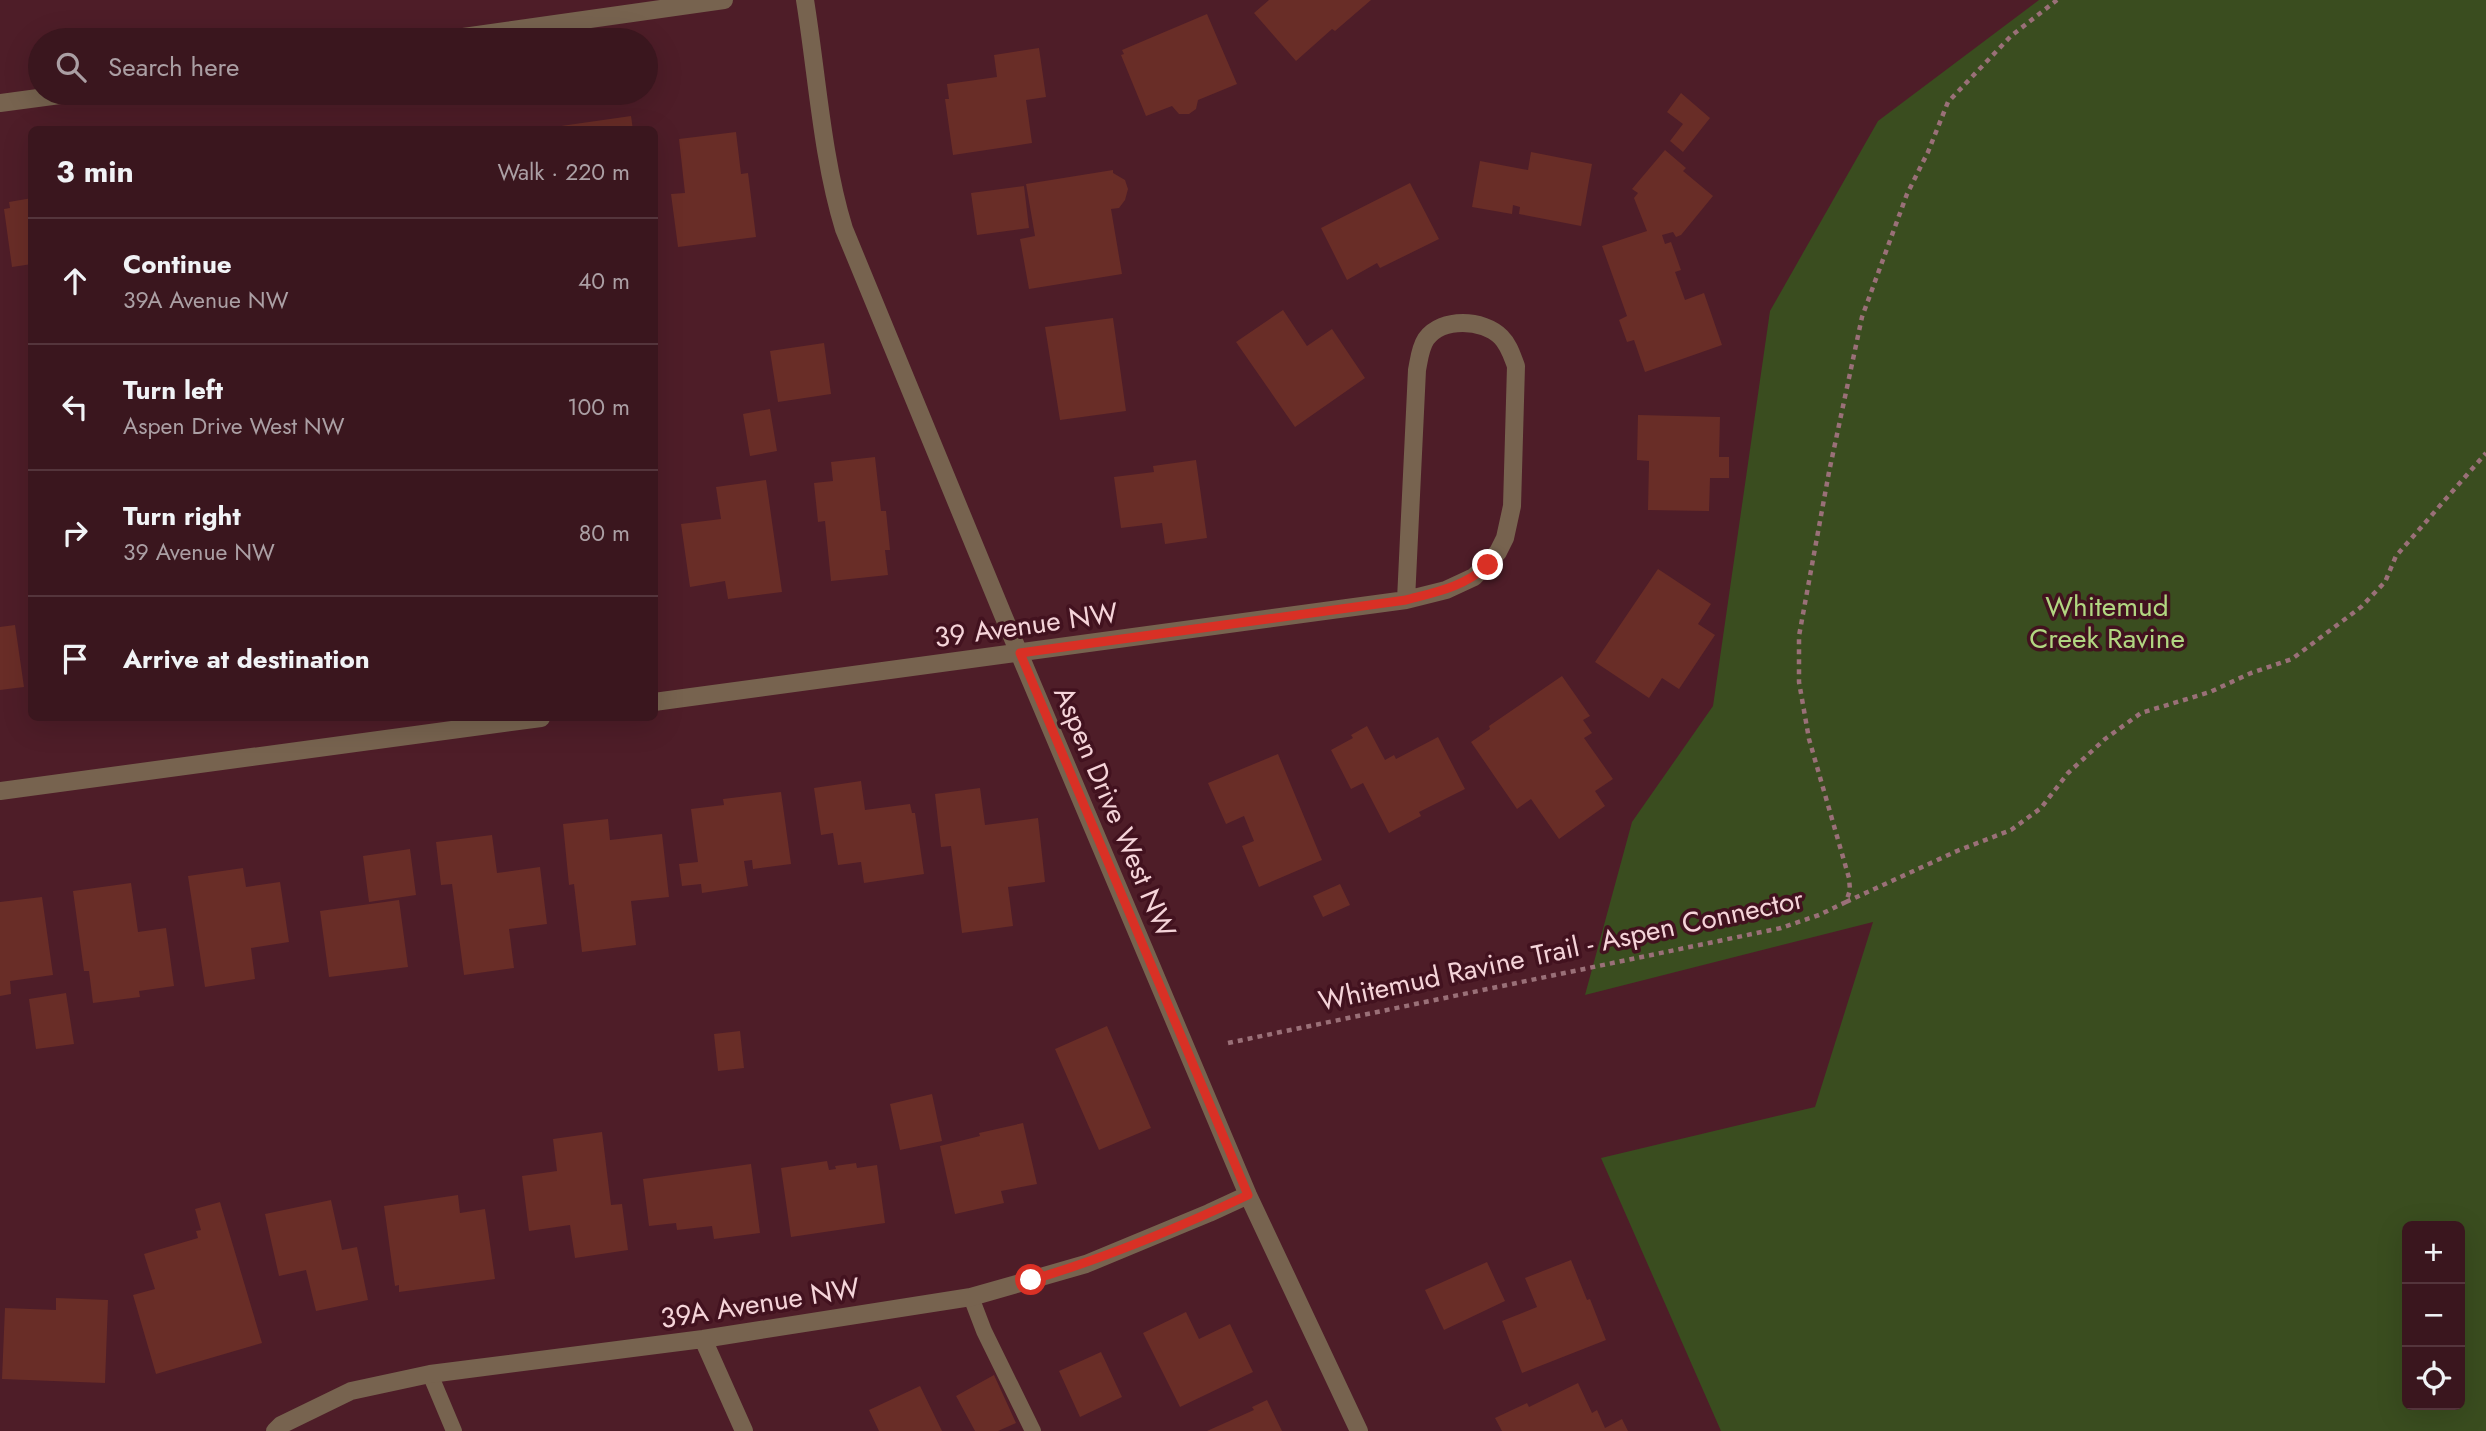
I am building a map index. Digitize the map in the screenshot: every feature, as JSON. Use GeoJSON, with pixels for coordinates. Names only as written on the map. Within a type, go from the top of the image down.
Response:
{"type":"FeatureCollection","features":[{"type":"Feature","properties":{"kind":"street"},"geometry":{"type":"LineString","coordinates":[[527,28],[724,0]]}},
{"type":"Feature","properties":{"kind":"street","name":"Aspen Drive West NW"},"geometry":{"type":"LineString","coordinates":[[805,0],[830,170],[844,229],[1248,1195],[1359,1431]]}},
{"type":"Feature","properties":{"kind":"street"},"geometry":{"type":"LineString","coordinates":[[0,103],[28,99]]}},
{"type":"Feature","properties":{"kind":"street","name":"39 Avenue NW"},"geometry":{"type":"LineString","coordinates":[[658,701],[1406,600],[1446,590],[1474,578],[1498,552],[1511,519],[1516,366],[1509,348],[1500,336],[1483,326],[1462,323],[1447,325],[1434,331],[1420,352],[1406,600]]}},
{"type":"Feature","properties":{"kind":"street"},"geometry":{"type":"LineString","coordinates":[[0,790],[518,721]]}},
{"type":"Feature","properties":{"kind":"street","name":"39A Avenue NW"},"geometry":{"type":"LineString","coordinates":[[275,1431],[281,1425],[351,1391],[430,1374],[703,1339],[971,1297],[1086,1264],[1248,1195]]}},
{"type":"Feature","properties":{"kind":"street"},"geometry":{"type":"LineString","coordinates":[[703,1339],[744,1431]]}},
{"type":"Feature","properties":{"kind":"lane"},"geometry":{"type":"LineString","coordinates":[[971,1297],[984,1331],[1033,1431]]}},
{"type":"Feature","properties":{"kind":"lane"},"geometry":{"type":"LineString","coordinates":[[430,1374],[454,1431]]}},
{"type":"Feature","properties":{"kind":"path","name":"Whitemud Ravine Trail - Aspen Connector"},"geometry":{"type":"LineString","coordinates":[[1228,1043],[1782,928],[1846,902],[1850,890],[1849,878],[1810,739],[1799,682],[1799,636],[1829,472],[1862,317],[1907,194],[1948,102],[2011,36],[2057,0]]}},
{"type":"Feature","properties":{"kind":"path"},"geometry":{"type":"LineString","coordinates":[[1846,902],[1957,851],[2011,830],[2041,808],[2068,773],[2105,739],[2141,713],[2210,692],[2251,673],[2292,659],[2361,607],[2385,582],[2396,556],[2486,453]]}},
{"type":"Feature","properties":{"kind":"green space","name":"Whitemud Creek Ravine"},"geometry":{"type":"Polygon","coordinates":[[[2039,0],[2486,0],[2486,1431],[1721,1431],[1601,1158],[1815,1107],[1873,922],[1585,995],[1632,822],[1713,706],[1770,311],[1878,121],[2039,0]]]}},
{"type":"Feature","properties":{"kind":"building"},"geometry":{"type":"Polygon","coordinates":[[[1269,0],[1371,0],[1335,31],[1332,29],[1296,61],[1254,13],[1269,0]]]}},
{"type":"Feature","properties":{"kind":"building"},"geometry":{"type":"Polygon","coordinates":[[[1207,14],[1237,84],[1198,100],[1196,109],[1189,114],[1179,114],[1172,106],[1146,116],[1121,55],[1124,54],[1122,50],[1207,14]]]}},
{"type":"Feature","properties":{"kind":"building"},"geometry":{"type":"Polygon","coordinates":[[[1039,48],[1046,97],[1026,100],[1032,143],[953,155],[945,99],[949,99],[947,84],[997,77],[994,55],[1039,48]]]}},
{"type":"Feature","properties":{"kind":"building"},"geometry":{"type":"Polygon","coordinates":[[[1681,93],[1710,118],[1683,152],[1670,141],[1683,124],[1667,112],[1681,93]]]}},
{"type":"Feature","properties":{"kind":"building"},"geometry":{"type":"Polygon","coordinates":[[[631,116],[632,126],[561,126],[631,116]]]}},
{"type":"Feature","properties":{"kind":"building"},"geometry":{"type":"Polygon","coordinates":[[[736,132],[741,174],[748,173],[756,237],[678,247],[671,194],[685,193],[679,139],[736,132]]]}},
{"type":"Feature","properties":{"kind":"building"},"geometry":{"type":"Polygon","coordinates":[[[1665,150],[1686,168],[1683,171],[1713,196],[1681,235],[1676,237],[1673,232],[1662,235],[1665,244],[1671,242],[1681,270],[1675,272],[1685,300],[1704,293],[1722,345],[1645,372],[1634,340],[1627,342],[1619,320],[1627,316],[1602,246],[1647,231],[1634,198],[1638,193],[1632,189],[1665,150]]]}},
{"type":"Feature","properties":{"kind":"building"},"geometry":{"type":"Polygon","coordinates":[[[1531,152],[1592,164],[1581,226],[1519,214],[1520,207],[1513,205],[1512,214],[1472,207],[1480,161],[1528,170],[1531,152]]]}},
{"type":"Feature","properties":{"kind":"building"},"geometry":{"type":"Polygon","coordinates":[[[1113,170],[1113,173],[1125,180],[1128,189],[1119,208],[1111,209],[1122,274],[1029,289],[1020,239],[1035,236],[1026,184],[1113,170]]]}},
{"type":"Feature","properties":{"kind":"building"},"geometry":{"type":"Polygon","coordinates":[[[1410,183],[1439,239],[1380,268],[1377,263],[1347,280],[1321,228],[1410,183]]]}},
{"type":"Feature","properties":{"kind":"building"},"geometry":{"type":"Polygon","coordinates":[[[1024,186],[1029,228],[977,235],[971,193],[1024,186]]]}},
{"type":"Feature","properties":{"kind":"building"},"geometry":{"type":"Polygon","coordinates":[[[28,199],[28,265],[12,267],[4,209],[10,208],[9,202],[28,199]]]}},
{"type":"Feature","properties":{"kind":"building"},"geometry":{"type":"Polygon","coordinates":[[[1283,310],[1307,346],[1332,329],[1365,378],[1295,427],[1236,342],[1283,310]]]}},
{"type":"Feature","properties":{"kind":"building"},"geometry":{"type":"Polygon","coordinates":[[[1113,318],[1126,411],[1060,420],[1045,327],[1113,318]]]}},
{"type":"Feature","properties":{"kind":"building"},"geometry":{"type":"Polygon","coordinates":[[[824,343],[831,394],[778,402],[770,351],[824,343]]]}},
{"type":"Feature","properties":{"kind":"building"},"geometry":{"type":"Polygon","coordinates":[[[770,409],[777,451],[750,456],[743,414],[770,409]]]}},
{"type":"Feature","properties":{"kind":"building"},"geometry":{"type":"Polygon","coordinates":[[[1638,415],[1720,417],[1719,457],[1729,457],[1729,478],[1710,478],[1709,511],[1648,510],[1649,461],[1637,460],[1638,415]]]}},
{"type":"Feature","properties":{"kind":"building"},"geometry":{"type":"Polygon","coordinates":[[[875,457],[881,511],[886,511],[890,550],[885,550],[888,575],[831,581],[825,521],[818,522],[814,483],[833,481],[831,462],[875,457]]]}},
{"type":"Feature","properties":{"kind":"building"},"geometry":{"type":"Polygon","coordinates":[[[1196,460],[1207,538],[1165,544],[1162,523],[1121,528],[1114,477],[1154,472],[1153,466],[1196,460]]]}},
{"type":"Feature","properties":{"kind":"building"},"geometry":{"type":"Polygon","coordinates":[[[766,480],[782,592],[728,599],[725,581],[690,587],[681,524],[721,519],[716,487],[766,480]]]}},
{"type":"Feature","properties":{"kind":"building"},"geometry":{"type":"Polygon","coordinates":[[[1658,569],[1711,604],[1698,624],[1715,635],[1679,689],[1662,678],[1649,698],[1595,662],[1658,569]]]}},
{"type":"Feature","properties":{"kind":"building"},"geometry":{"type":"Polygon","coordinates":[[[15,625],[24,687],[0,690],[0,627],[15,625]]]}},
{"type":"Feature","properties":{"kind":"building"},"geometry":{"type":"Polygon","coordinates":[[[1562,676],[1590,716],[1583,720],[1592,733],[1584,738],[1613,779],[1595,791],[1605,806],[1559,839],[1531,799],[1517,809],[1471,742],[1490,729],[1489,726],[1562,676]]]}},
{"type":"Feature","properties":{"kind":"building"},"geometry":{"type":"Polygon","coordinates":[[[1367,726],[1385,760],[1394,755],[1396,759],[1438,737],[1465,789],[1419,812],[1421,816],[1389,833],[1363,783],[1351,789],[1331,750],[1353,738],[1351,735],[1367,726]]]}},
{"type":"Feature","properties":{"kind":"building"},"geometry":{"type":"Polygon","coordinates":[[[1278,754],[1322,860],[1259,887],[1242,846],[1254,841],[1244,816],[1226,824],[1208,783],[1278,754]]]}},
{"type":"Feature","properties":{"kind":"building"},"geometry":{"type":"Polygon","coordinates":[[[861,781],[865,810],[910,804],[912,813],[915,813],[924,874],[864,883],[861,862],[838,865],[833,833],[821,835],[814,788],[861,781]]]}},
{"type":"Feature","properties":{"kind":"building"},"geometry":{"type":"Polygon","coordinates":[[[980,788],[985,825],[1038,818],[1045,882],[1008,887],[1013,926],[962,933],[951,846],[941,847],[935,794],[980,788]]]}},
{"type":"Feature","properties":{"kind":"building"},"geometry":{"type":"Polygon","coordinates":[[[781,792],[791,864],[753,869],[752,860],[744,861],[748,886],[702,893],[701,884],[682,886],[679,864],[698,862],[691,809],[724,805],[723,799],[781,792]]]}},
{"type":"Feature","properties":{"kind":"building"},"geometry":{"type":"Polygon","coordinates":[[[608,819],[610,840],[662,834],[669,897],[631,901],[636,945],[582,952],[574,884],[569,885],[563,824],[608,819]]]}},
{"type":"Feature","properties":{"kind":"building"},"geometry":{"type":"Polygon","coordinates":[[[492,835],[497,873],[540,867],[547,924],[509,929],[514,968],[464,975],[452,884],[441,885],[436,842],[492,835]]]}},
{"type":"Feature","properties":{"kind":"building"},"geometry":{"type":"Polygon","coordinates":[[[410,849],[416,895],[369,902],[363,856],[410,849]]]}},
{"type":"Feature","properties":{"kind":"building"},"geometry":{"type":"Polygon","coordinates":[[[243,868],[246,887],[280,882],[289,942],[251,948],[255,979],[205,987],[188,876],[243,868]]]}},
{"type":"Feature","properties":{"kind":"building"},"geometry":{"type":"Polygon","coordinates":[[[131,883],[138,932],[166,928],[174,986],[139,991],[140,997],[93,1003],[89,971],[84,971],[73,891],[131,883]]]}},
{"type":"Feature","properties":{"kind":"building"},"geometry":{"type":"Polygon","coordinates":[[[1340,884],[1350,905],[1323,917],[1313,896],[1340,884]]]}},
{"type":"Feature","properties":{"kind":"building"},"geometry":{"type":"Polygon","coordinates":[[[42,897],[53,975],[10,981],[11,994],[0,996],[0,902],[42,897]]]}},
{"type":"Feature","properties":{"kind":"building"},"geometry":{"type":"Polygon","coordinates":[[[399,900],[408,967],[329,977],[320,911],[399,900]]]}},
{"type":"Feature","properties":{"kind":"building"},"geometry":{"type":"Polygon","coordinates":[[[66,993],[74,1044],[36,1049],[29,999],[66,993]]]}},
{"type":"Feature","properties":{"kind":"building"},"geometry":{"type":"Polygon","coordinates":[[[1107,1026],[1151,1128],[1099,1150],[1055,1049],[1107,1026]]]}},
{"type":"Feature","properties":{"kind":"building"},"geometry":{"type":"Polygon","coordinates":[[[740,1031],[744,1068],[718,1071],[714,1034],[740,1031]]]}},
{"type":"Feature","properties":{"kind":"building"},"geometry":{"type":"Polygon","coordinates":[[[932,1094],[942,1141],[900,1150],[890,1104],[932,1094]]]}},
{"type":"Feature","properties":{"kind":"building"},"geometry":{"type":"Polygon","coordinates":[[[1023,1123],[1037,1184],[1001,1191],[1004,1203],[955,1214],[940,1146],[980,1136],[979,1133],[1023,1123]]]}},
{"type":"Feature","properties":{"kind":"building"},"geometry":{"type":"Polygon","coordinates":[[[602,1132],[611,1205],[622,1204],[628,1250],[575,1258],[570,1225],[529,1231],[522,1176],[557,1171],[553,1139],[602,1132]]]}},
{"type":"Feature","properties":{"kind":"building"},"geometry":{"type":"Polygon","coordinates":[[[827,1161],[829,1170],[836,1169],[835,1166],[856,1163],[857,1168],[877,1165],[885,1223],[791,1237],[781,1168],[827,1161]]]}},
{"type":"Feature","properties":{"kind":"building"},"geometry":{"type":"Polygon","coordinates":[[[751,1164],[760,1233],[714,1239],[712,1226],[677,1230],[676,1223],[649,1226],[643,1179],[751,1164]]]}},
{"type":"Feature","properties":{"kind":"building"},"geometry":{"type":"Polygon","coordinates":[[[458,1195],[460,1213],[485,1209],[495,1279],[399,1292],[399,1285],[395,1286],[384,1206],[458,1195]]]}},
{"type":"Feature","properties":{"kind":"building"},"geometry":{"type":"Polygon","coordinates":[[[331,1200],[342,1250],[357,1247],[368,1300],[316,1311],[306,1270],[279,1276],[265,1214],[331,1200]]]}},
{"type":"Feature","properties":{"kind":"building"},"geometry":{"type":"Polygon","coordinates":[[[220,1202],[262,1343],[156,1374],[133,1295],[155,1289],[144,1254],[198,1238],[196,1231],[201,1230],[195,1209],[220,1202]]]}},
{"type":"Feature","properties":{"kind":"building"},"geometry":{"type":"Polygon","coordinates":[[[1571,1260],[1606,1340],[1522,1373],[1502,1321],[1537,1307],[1525,1278],[1571,1260]]]}},
{"type":"Feature","properties":{"kind":"building"},"geometry":{"type":"Polygon","coordinates":[[[1487,1262],[1505,1301],[1444,1330],[1425,1290],[1487,1262]]]}},
{"type":"Feature","properties":{"kind":"building"},"geometry":{"type":"Polygon","coordinates":[[[56,1298],[108,1300],[105,1383],[2,1379],[5,1308],[56,1310],[56,1298]]]}},
{"type":"Feature","properties":{"kind":"building"},"geometry":{"type":"Polygon","coordinates":[[[1186,1312],[1199,1339],[1230,1324],[1253,1372],[1180,1407],[1143,1333],[1186,1312]]]}},
{"type":"Feature","properties":{"kind":"building"},"geometry":{"type":"Polygon","coordinates":[[[1101,1352],[1122,1397],[1080,1417],[1059,1371],[1101,1352]]]}},
{"type":"Feature","properties":{"kind":"building"},"geometry":{"type":"Polygon","coordinates":[[[994,1375],[1016,1423],[998,1431],[975,1431],[956,1396],[994,1375]]]}},
{"type":"Feature","properties":{"kind":"building"},"geometry":{"type":"Polygon","coordinates":[[[1578,1383],[1592,1413],[1597,1410],[1605,1428],[1622,1419],[1628,1431],[1502,1431],[1495,1418],[1527,1403],[1529,1407],[1578,1383]]]}},
{"type":"Feature","properties":{"kind":"building"},"geometry":{"type":"Polygon","coordinates":[[[920,1386],[942,1431],[879,1431],[869,1410],[920,1386]]]}},
{"type":"Feature","properties":{"kind":"building"},"geometry":{"type":"Polygon","coordinates":[[[1267,1400],[1282,1431],[1207,1431],[1254,1410],[1252,1407],[1267,1400]]]}},
{"type":"Feature","properties":{"kind":"route"},"geometry":{"type":"LineString","coordinates":[[1031,1280],[1086,1264],[1248,1195],[1020,653],[1406,600],[1460,585],[1474,578],[1488,565]]}}]}
